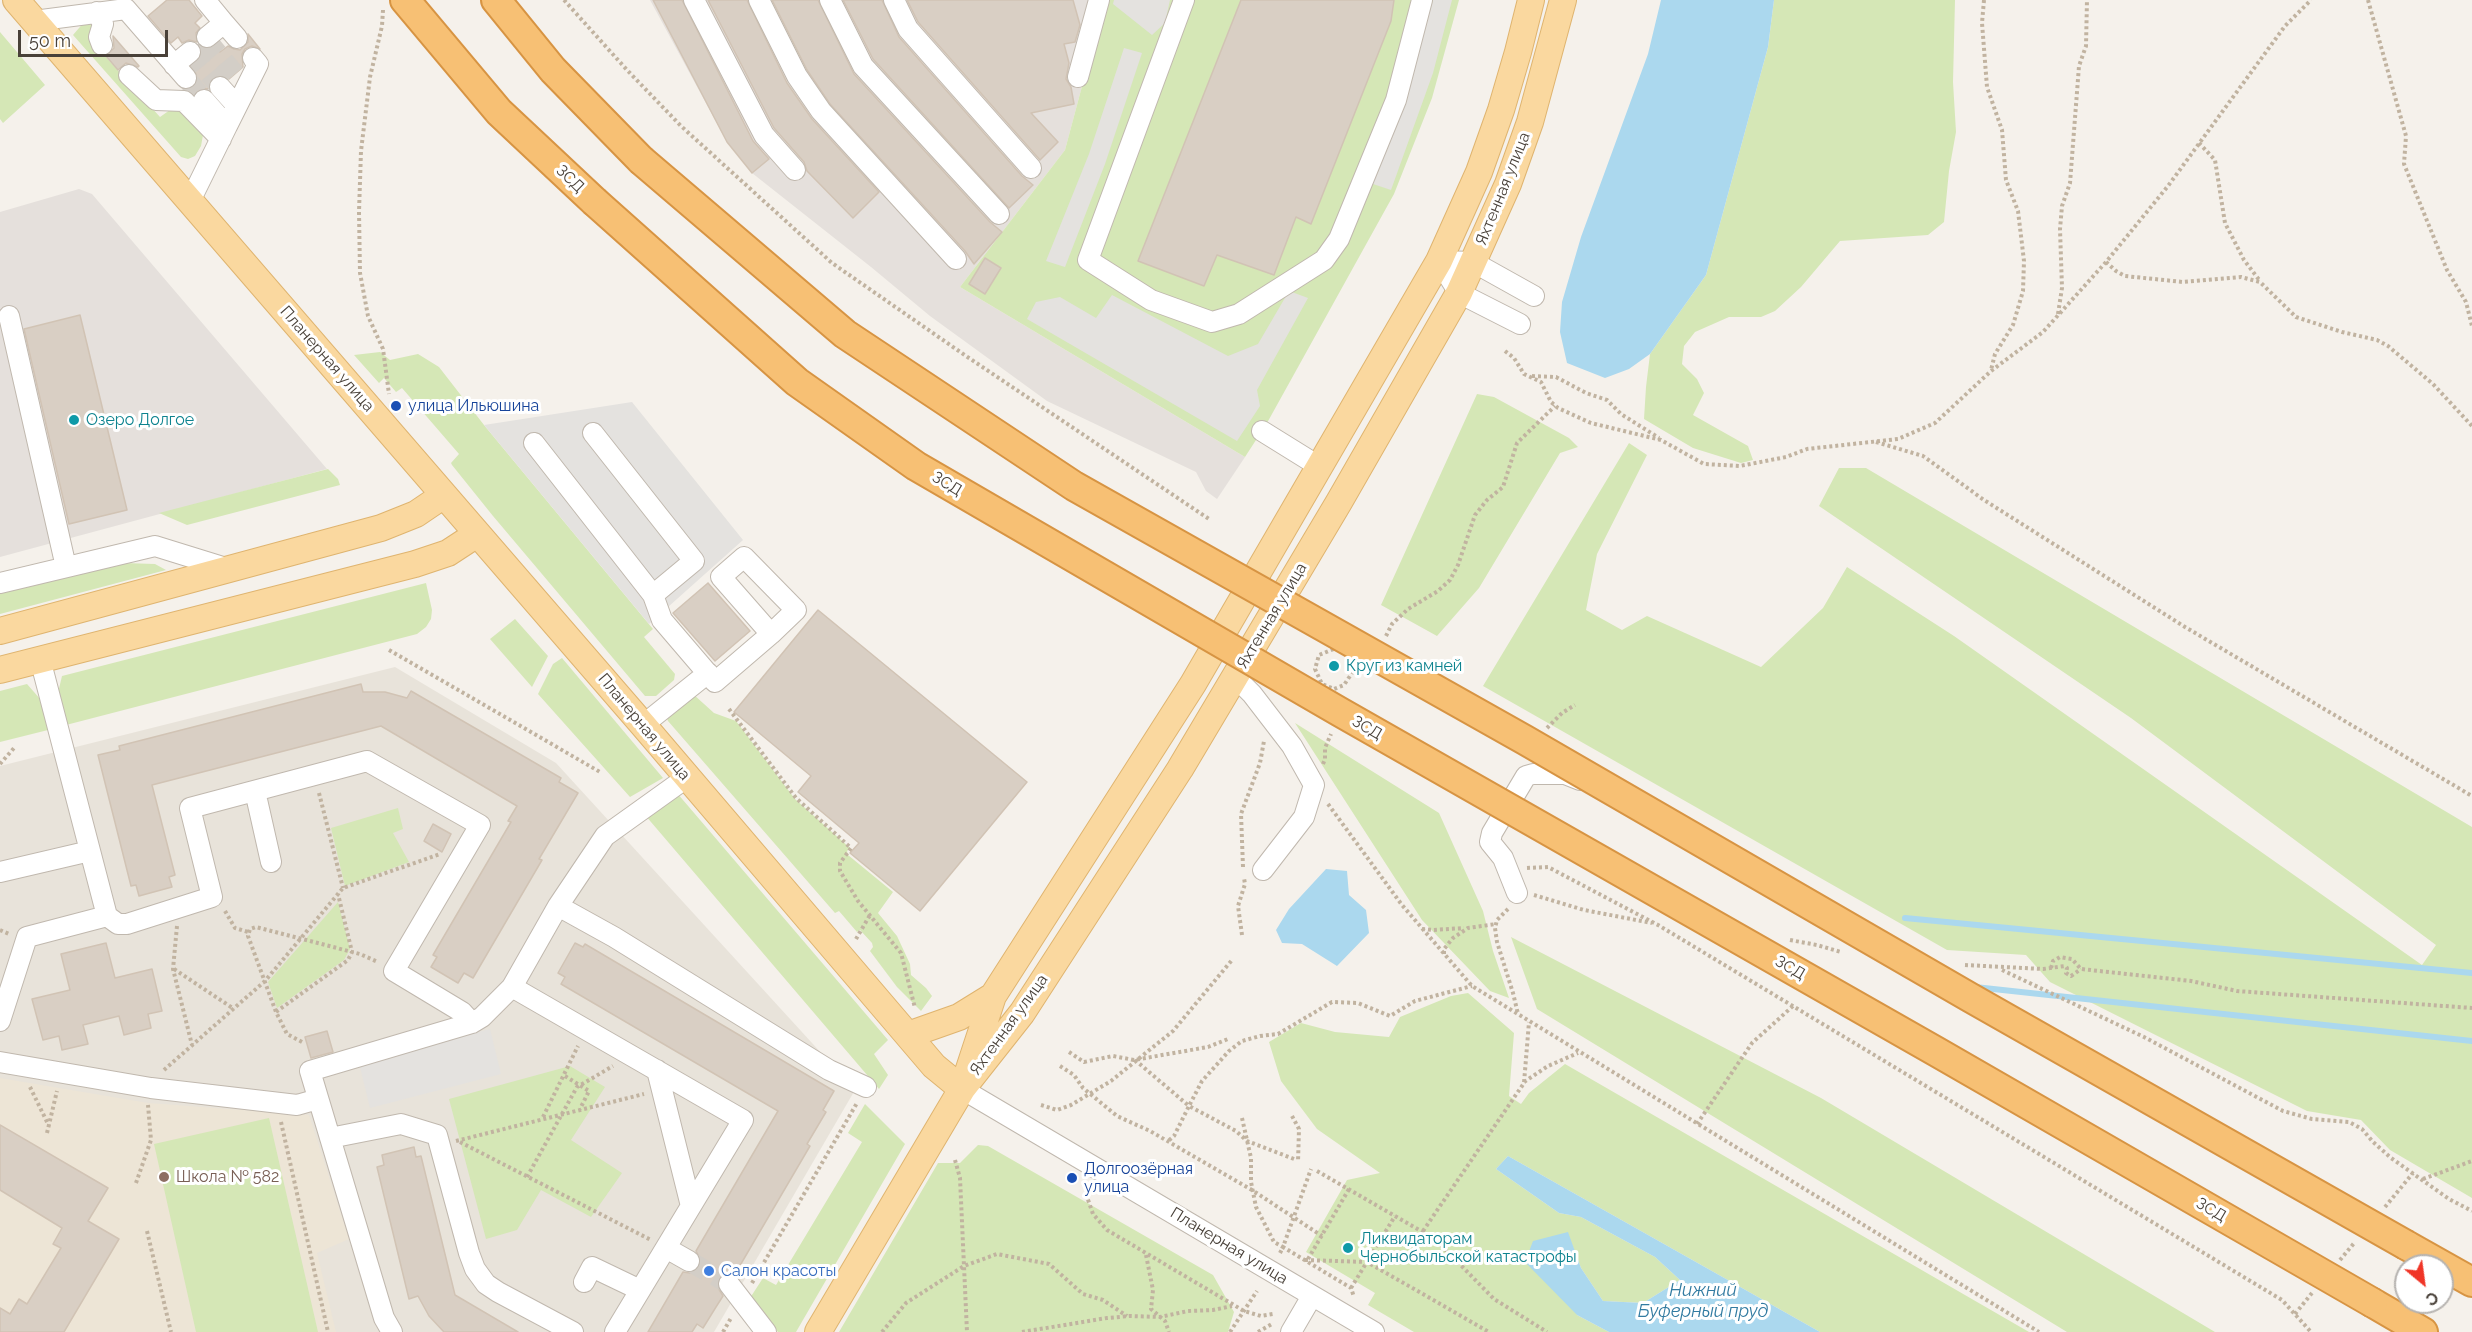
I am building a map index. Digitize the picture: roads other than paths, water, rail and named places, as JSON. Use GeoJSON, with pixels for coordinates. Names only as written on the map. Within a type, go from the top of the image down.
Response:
{"type":"FeatureCollection","features":[{"type":"Feature","properties":{"kind":"highway","name":"ЗСД"},"geometry":{"type":"LineString","coordinates":[[405,0],[500,112],[594,201],[797,382],[916,466],[2422,1332]]}},
{"type":"Feature","properties":{"kind":"highway"},"geometry":{"type":"LineString","coordinates":[[496,0],[553,70],[641,160],[836,327],[1074,486],[1525,740],[1982,1004],[2472,1282]]}},
{"type":"Feature","properties":{"kind":"main road","name":"Планерная улица"},"geometry":{"type":"LineString","coordinates":[[16,0],[643,725],[934,1066],[962,1089]]}},
{"type":"Feature","properties":{"kind":"main road","name":"Яхтенная улица"},"geometry":{"type":"LineString","coordinates":[[962,1089],[993,996],[1193,684],[1439,261],[1479,172],[1501,110],[1531,0]]}},
{"type":"Feature","properties":{"kind":"main road","name":"Яхтенная улица"},"geometry":{"type":"LineString","coordinates":[[962,1089],[1022,1013],[1180,769],[1236,678],[1459,292],[1508,184],[1530,122],[1563,0]]}},
{"type":"Feature","properties":{"kind":"main road"},"geometry":{"type":"LineString","coordinates":[[0,631],[226,568],[381,528],[416,514],[444,495]]}},
{"type":"Feature","properties":{"kind":"main road"},"geometry":{"type":"LineString","coordinates":[[0,670],[415,564],[448,553],[477,534]]}},
{"type":"Feature","properties":{"kind":"main road"},"geometry":{"type":"LineString","coordinates":[[908,1035],[959,1017],[993,996]]}},
{"type":"Feature","properties":{"kind":"main road"},"geometry":{"type":"LineString","coordinates":[[818,1332],[962,1089]]}},
{"type":"Feature","properties":{"kind":"street"},"geometry":{"type":"LineString","coordinates":[[205,0],[237,38]]}},
{"type":"Feature","properties":{"kind":"street"},"geometry":{"type":"LineString","coordinates":[[694,0],[764,135],[795,170]]}},
{"type":"Feature","properties":{"kind":"street"},"geometry":{"type":"LineString","coordinates":[[759,0],[797,76],[821,111],[956,259]]}},
{"type":"Feature","properties":{"kind":"street"},"geometry":{"type":"LineString","coordinates":[[830,0],[862,66],[999,214]]}},
{"type":"Feature","properties":{"kind":"street"},"geometry":{"type":"LineString","coordinates":[[894,0],[908,28],[1031,168]]}},
{"type":"Feature","properties":{"kind":"street"},"geometry":{"type":"LineString","coordinates":[[1078,77],[1098,0]]}},
{"type":"Feature","properties":{"kind":"street"},"geometry":{"type":"LineString","coordinates":[[1184,0],[1088,260],[1151,300],[1212,322],[1239,314],[1324,260],[1339,239],[1396,100],[1422,0]]}},
{"type":"Feature","properties":{"kind":"street"},"geometry":{"type":"LineString","coordinates":[[34,21],[135,5],[180,72],[189,52]]}},
{"type":"Feature","properties":{"kind":"street"},"geometry":{"type":"LineString","coordinates":[[97,12],[103,24],[99,37],[102,45]]}},
{"type":"Feature","properties":{"kind":"street"},"geometry":{"type":"LineString","coordinates":[[207,36],[224,23]]}},
{"type":"Feature","properties":{"kind":"street"},"geometry":{"type":"LineString","coordinates":[[190,201],[237,106],[234,83],[258,64],[253,58]]}},
{"type":"Feature","properties":{"kind":"street"},"geometry":{"type":"LineString","coordinates":[[129,75],[156,100],[184,101],[224,133]]}},
{"type":"Feature","properties":{"kind":"street"},"geometry":{"type":"LineString","coordinates":[[204,100],[224,133]]}},
{"type":"Feature","properties":{"kind":"street"},"geometry":{"type":"LineString","coordinates":[[1439,261],[1473,262],[1534,296]]}},
{"type":"Feature","properties":{"kind":"street"},"geometry":{"type":"LineString","coordinates":[[1439,261],[1459,292],[1520,324]]}},
{"type":"Feature","properties":{"kind":"street"},"geometry":{"type":"LineString","coordinates":[[9,316],[66,567]]}},
{"type":"Feature","properties":{"kind":"street"},"geometry":{"type":"LineString","coordinates":[[1263,431],[1320,467]]}},
{"type":"Feature","properties":{"kind":"street"},"geometry":{"type":"LineString","coordinates":[[593,433],[694,561],[653,595]]}},
{"type":"Feature","properties":{"kind":"street"},"geometry":{"type":"LineString","coordinates":[[534,444],[653,595],[662,620],[715,682],[771,634]]}},
{"type":"Feature","properties":{"kind":"street"},"geometry":{"type":"LineString","coordinates":[[0,583],[155,546],[226,568]]}},
{"type":"Feature","properties":{"kind":"street"},"geometry":{"type":"LineString","coordinates":[[40,660],[107,916],[118,924],[127,924],[212,897],[190,808],[255,790],[367,761],[480,825],[394,971],[462,1012],[472,1023]]}},
{"type":"Feature","properties":{"kind":"street"},"geometry":{"type":"LineString","coordinates":[[643,725],[708,673]]}},
{"type":"Feature","properties":{"kind":"street"},"geometry":{"type":"LineString","coordinates":[[1236,678],[1252,694],[1292,746],[1314,785],[1304,817],[1263,870]]}},
{"type":"Feature","properties":{"kind":"street"},"geometry":{"type":"LineString","coordinates":[[1514,887],[1503,858],[1490,842],[1492,834],[1527,776],[1565,774],[1827,922]]}},
{"type":"Feature","properties":{"kind":"street"},"geometry":{"type":"LineString","coordinates":[[392,1332],[384,1318],[310,1071],[472,1023],[482,1017],[512,987],[558,906],[605,836],[686,778]]}},
{"type":"Feature","properties":{"kind":"street"},"geometry":{"type":"LineString","coordinates":[[255,790],[271,862]]}},
{"type":"Feature","properties":{"kind":"street"},"geometry":{"type":"LineString","coordinates":[[0,872],[90,851]]}},
{"type":"Feature","properties":{"kind":"street"},"geometry":{"type":"LineString","coordinates":[[558,906],[829,1071],[866,1087]]}},
{"type":"Feature","properties":{"kind":"street"},"geometry":{"type":"LineString","coordinates":[[0,1021],[27,937],[107,916]]}},
{"type":"Feature","properties":{"kind":"street"},"geometry":{"type":"LineString","coordinates":[[512,987],[632,1056],[660,1080],[743,1120],[615,1332]]}},
{"type":"Feature","properties":{"kind":"street"},"geometry":{"type":"LineString","coordinates":[[0,1062],[151,1088],[276,1103],[297,1105],[318,1099]]}},
{"type":"Feature","properties":{"kind":"street"},"geometry":{"type":"LineString","coordinates":[[660,1080],[691,1206]]}},
{"type":"Feature","properties":{"kind":"street","name":"Планерная улица"},"geometry":{"type":"LineString","coordinates":[[962,1089],[1374,1332]]}},
{"type":"Feature","properties":{"kind":"street"},"geometry":{"type":"LineString","coordinates":[[330,1138],[401,1124],[437,1135],[475,1269],[486,1284],[498,1292],[573,1332]]}},
{"type":"Feature","properties":{"kind":"street"},"geometry":{"type":"LineString","coordinates":[[666,1248],[689,1261]]}},
{"type":"Feature","properties":{"kind":"street"},"geometry":{"type":"LineString","coordinates":[[584,1282],[592,1267],[640,1290]]}},
{"type":"Feature","properties":{"kind":"street"},"geometry":{"type":"LineString","coordinates":[[729,1284],[766,1332]]}},
{"type":"Feature","properties":{"kind":"street"},"geometry":{"type":"LineString","coordinates":[[1291,1332],[1312,1296]]}},
{"type":"Feature","properties":{"kind":"water"},"geometry":{"type":"Polygon","coordinates":[[[1661,0],[1774,0],[1768,47],[1706,275],[1650,354],[1629,369],[1605,378],[1567,363],[1560,332],[1562,302],[1581,237],[1648,54],[1661,0]]]}},
{"type":"Feature","properties":{"kind":"water"},"geometry":{"type":"Polygon","coordinates":[[[1326,869],[1347,871],[1349,895],[1366,910],[1369,933],[1337,966],[1302,944],[1282,943],[1276,930],[1289,909],[1326,869]]]}},
{"type":"Feature","properties":{"kind":"water","name":"Нижний Буферный пруд"},"geometry":{"type":"Polygon","coordinates":[[[1508,1156],[1820,1332],[1609,1332],[1577,1315],[1525,1262],[1533,1241],[1568,1232],[1581,1268],[1603,1301],[1643,1303],[1680,1280],[1655,1257],[1581,1217],[1559,1213],[1496,1169],[1508,1156]]]}},
{"type":"Feature","properties":{"kind":"waterway"},"geometry":{"type":"LineString","coordinates":[[1905,918],[2472,973]]}},
{"type":"Feature","properties":{"kind":"waterway"},"geometry":{"type":"LineString","coordinates":[[1975,987],[2472,1041]]}},
{"type":"Feature","properties":{"kind":"tunnel"},"geometry":{"type":"LineString","coordinates":[[205,38],[235,74]]}},
{"type":"Feature","properties":{"kind":"tunnel"},"geometry":{"type":"LineString","coordinates":[[190,51],[220,87]]}},
{"type":"Feature","properties":{"kind":"tunnel"},"geometry":{"type":"LineString","coordinates":[[186,78],[204,100]]}},
{"type":"Feature","properties":{"kind":"tunnel"},"geometry":{"type":"LineString","coordinates":[[689,1261],[729,1284]]}},
{"type":"Feature","properties":{"kind":"place","name":"улица Ильюшина"},"geometry":{"type":"Point","coordinates":[396,406]}},
{"type":"Feature","properties":{"kind":"place","name":"Озеро Долгое"},"geometry":{"type":"Point","coordinates":[74,420]}},
{"type":"Feature","properties":{"kind":"place","name":"Круг из камней"},"geometry":{"type":"Point","coordinates":[1334,666]}},
{"type":"Feature","properties":{"kind":"place","name":"Школа № 582"},"geometry":{"type":"Point","coordinates":[164,1177]}},
{"type":"Feature","properties":{"kind":"place","name":"Долгоозёрная улица"},"geometry":{"type":"Point","coordinates":[1072,1178]}},
{"type":"Feature","properties":{"kind":"place","name":"Ликвидаторам Чернобыльской катастрофы"},"geometry":{"type":"Point","coordinates":[1348,1248]}},
{"type":"Feature","properties":{"kind":"place","name":"Салон красоты"},"geometry":{"type":"Point","coordinates":[709,1271]}}]}
